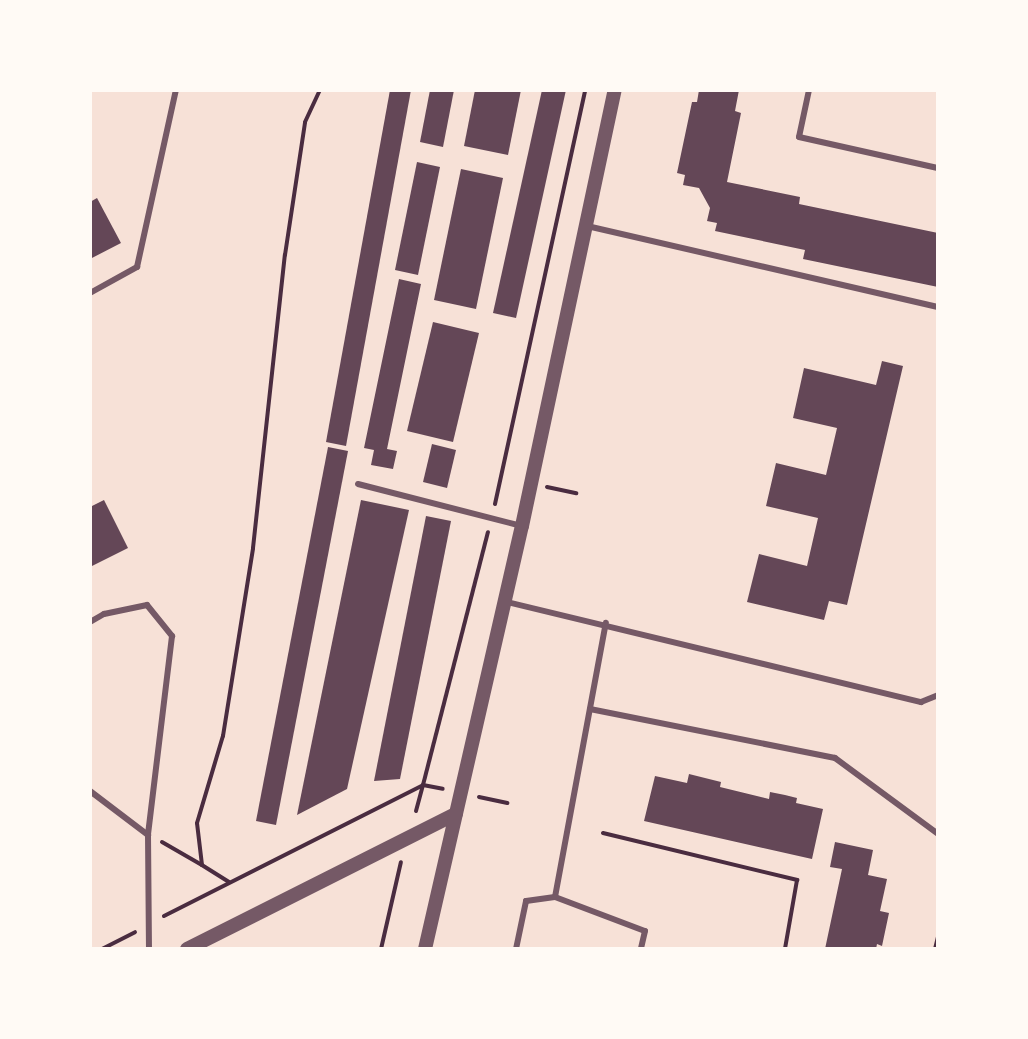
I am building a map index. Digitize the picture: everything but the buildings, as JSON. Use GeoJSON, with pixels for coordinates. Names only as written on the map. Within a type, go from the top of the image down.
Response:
{"type":"FeatureCollection","features":[{"type":"Feature","properties":{"kind":"street"},"geometry":{"type":"LineString","coordinates":[[425,949],[522,526],[615,90]]}},
{"type":"Feature","properties":{"kind":"street"},"geometry":{"type":"LineString","coordinates":[[187,949],[456,814]]}},
{"type":"Feature","properties":{"kind":"lane"},"geometry":{"type":"LineString","coordinates":[[90,293],[137,267],[176,90]]}},
{"type":"Feature","properties":{"kind":"lane"},"geometry":{"type":"LineString","coordinates":[[809,90],[799,137],[938,168]]}},
{"type":"Feature","properties":{"kind":"lane"},"geometry":{"type":"LineString","coordinates":[[584,225],[938,307]]}},
{"type":"Feature","properties":{"kind":"lane"},"geometry":{"type":"LineString","coordinates":[[358,484],[522,526]]}},
{"type":"Feature","properties":{"kind":"lane"},"geometry":{"type":"LineString","coordinates":[[505,602],[606,623],[921,702],[938,695]]}},
{"type":"Feature","properties":{"kind":"lane"},"geometry":{"type":"LineString","coordinates":[[90,622],[104,614],[147,605],[172,636],[148,835],[149,949]]}},
{"type":"Feature","properties":{"kind":"lane"},"geometry":{"type":"LineString","coordinates":[[555,897],[606,623]]}},
{"type":"Feature","properties":{"kind":"lane"},"geometry":{"type":"LineString","coordinates":[[590,709],[835,758],[938,834]]}},
{"type":"Feature","properties":{"kind":"lane"},"geometry":{"type":"LineString","coordinates":[[90,791],[148,835]]}},
{"type":"Feature","properties":{"kind":"lane"},"geometry":{"type":"LineString","coordinates":[[516,949],[526,901],[555,897],[645,931],[641,949]]}},
{"type":"Feature","properties":{"kind":"path"},"geometry":{"type":"LineString","coordinates":[[202,865],[197,823],[223,736],[253,548],[285,255],[305,122],[320,90]]}},
{"type":"Feature","properties":{"kind":"path"},"geometry":{"type":"LineString","coordinates":[[381,949],[400,864],[410,837],[491,519],[585,90]]}},
{"type":"Feature","properties":{"kind":"path"},"geometry":{"type":"LineString","coordinates":[[102,949],[423,785]]}},
{"type":"Feature","properties":{"kind":"path"},"geometry":{"type":"LineString","coordinates":[[603,833],[797,880],[785,949]]}},
{"type":"Feature","properties":{"kind":"path"},"geometry":{"type":"LineString","coordinates":[[148,835],[229,882]]}},
{"type":"Feature","properties":{"kind":"path"},"geometry":{"type":"LineString","coordinates":[[935,949],[938,937]]}}]}
